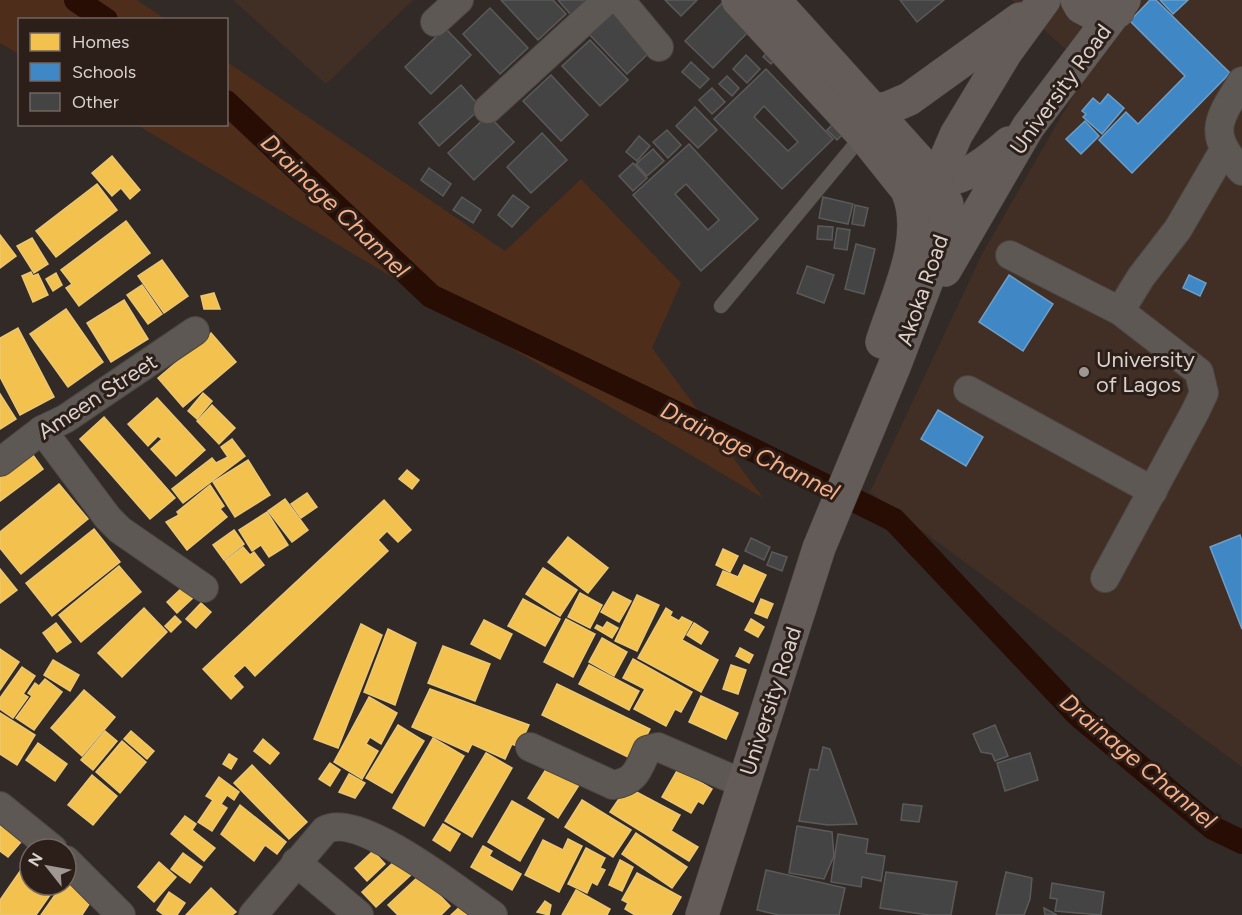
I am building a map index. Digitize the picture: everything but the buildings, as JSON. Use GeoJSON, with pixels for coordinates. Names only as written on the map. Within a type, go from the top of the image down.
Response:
{"type":"FeatureCollection","features":[{"type":"Feature","properties":{"kind":"main road"},"geometry":{"type":"LineString","coordinates":[[738,0],[868,123],[890,168],[911,198],[914,214],[912,249]]}},
{"type":"Feature","properties":{"kind":"main road","name":"Akoka Road"},"geometry":{"type":"LineString","coordinates":[[774,0],[868,123],[921,163],[946,204],[946,217],[936,257],[894,368],[842,489]]}},
{"type":"Feature","properties":{"kind":"main road"},"geometry":{"type":"LineString","coordinates":[[1077,0],[1081,7],[1098,16],[1121,5]]}},
{"type":"Feature","properties":{"kind":"main road"},"geometry":{"type":"LineString","coordinates":[[868,123],[888,108],[909,99],[1041,3]]}},
{"type":"Feature","properties":{"kind":"main road"},"geometry":{"type":"LineString","coordinates":[[842,489],[877,356],[934,182],[956,135],[1006,52],[1041,3]]}},
{"type":"Feature","properties":{"kind":"main road","name":"University Road"},"geometry":{"type":"LineString","coordinates":[[894,368],[964,235],[1028,127],[1121,5]]}},
{"type":"Feature","properties":{"kind":"main road"},"geometry":{"type":"LineString","coordinates":[[890,168],[912,177],[934,182],[968,175],[981,168],[1028,127]]}},
{"type":"Feature","properties":{"kind":"main road","name":"University Road"},"geometry":{"type":"LineString","coordinates":[[702,915],[819,548],[842,489]]}},
{"type":"Feature","properties":{"kind":"street"},"geometry":{"type":"LineString","coordinates":[[435,22],[459,0]]}},
{"type":"Feature","properties":{"kind":"street"},"geometry":{"type":"LineString","coordinates":[[488,109],[607,0]]}},
{"type":"Feature","properties":{"kind":"street"},"geometry":{"type":"LineString","coordinates":[[620,0],[659,47]]}},
{"type":"Feature","properties":{"kind":"street"},"geometry":{"type":"LineString","coordinates":[[1120,311],[1141,277],[1233,161],[1217,131],[1224,111],[1242,81]]}},
{"type":"Feature","properties":{"kind":"street"},"geometry":{"type":"LineString","coordinates":[[1010,255],[1120,311],[1199,372],[1204,393],[1106,578]]}},
{"type":"Feature","properties":{"kind":"street","name":"Ameen Street"},"geometry":{"type":"LineString","coordinates":[[0,462],[42,430],[65,419],[195,331]]}},
{"type":"Feature","properties":{"kind":"street"},"geometry":{"type":"LineString","coordinates":[[968,390],[1153,491]]}},
{"type":"Feature","properties":{"kind":"street"},"geometry":{"type":"LineString","coordinates":[[42,430],[108,518],[120,530],[204,588]]}},
{"type":"Feature","properties":{"kind":"street"},"geometry":{"type":"LineString","coordinates":[[530,747],[612,785],[627,782],[637,772],[647,750],[658,747],[744,784]]}},
{"type":"Feature","properties":{"kind":"street"},"geometry":{"type":"LineString","coordinates":[[0,806],[38,837]]}},
{"type":"Feature","properties":{"kind":"street"},"geometry":{"type":"LineString","coordinates":[[253,915],[325,830],[333,826],[344,826],[377,836],[494,915]]}},
{"type":"Feature","properties":{"kind":"street"},"geometry":{"type":"LineString","coordinates":[[296,862],[359,915]]}},
{"type":"Feature","properties":{"kind":"street"},"geometry":{"type":"LineString","coordinates":[[78,872],[121,915]]}},
{"type":"Feature","properties":{"kind":"lane"},"geometry":{"type":"LineString","coordinates":[[721,306],[868,123]]}},
{"type":"Feature","properties":{"kind":"shaded area"},"geometry":{"type":"Polygon","coordinates":[[[0,0],[137,0],[164,18],[18,18],[18,53],[0,43],[0,0]]]}},
{"type":"Feature","properties":{"kind":"shaded area"},"geometry":{"type":"Polygon","coordinates":[[[233,0],[413,0],[326,84],[233,0]]]}},
{"type":"Feature","properties":{"kind":"shaded area","name":"University of Lagos"},"geometry":{"type":"Polygon","coordinates":[[[1012,0],[1242,0],[1242,767],[870,492],[983,252],[1088,70],[1012,0]]]}},
{"type":"Feature","properties":{"kind":"shaded area"},"geometry":{"type":"Polygon","coordinates":[[[228,63],[505,251],[581,179],[681,283],[652,348],[763,498],[139,126],[228,126],[228,63]]]}},
{"type":"Feature","properties":{"kind":"waterway","name":"Drainage Channel"},"geometry":{"type":"LineString","coordinates":[[76,0],[103,18]]}},
{"type":"Feature","properties":{"kind":"waterway","name":"Drainage Channel"},"geometry":{"type":"LineString","coordinates":[[228,104],[431,296],[739,443],[894,520],[1078,715],[1213,828],[1242,842]]}},
{"type":"Feature","properties":{"kind":"place","name":"University of Lagos"},"geometry":{"type":"Point","coordinates":[1084,372]}}]}
